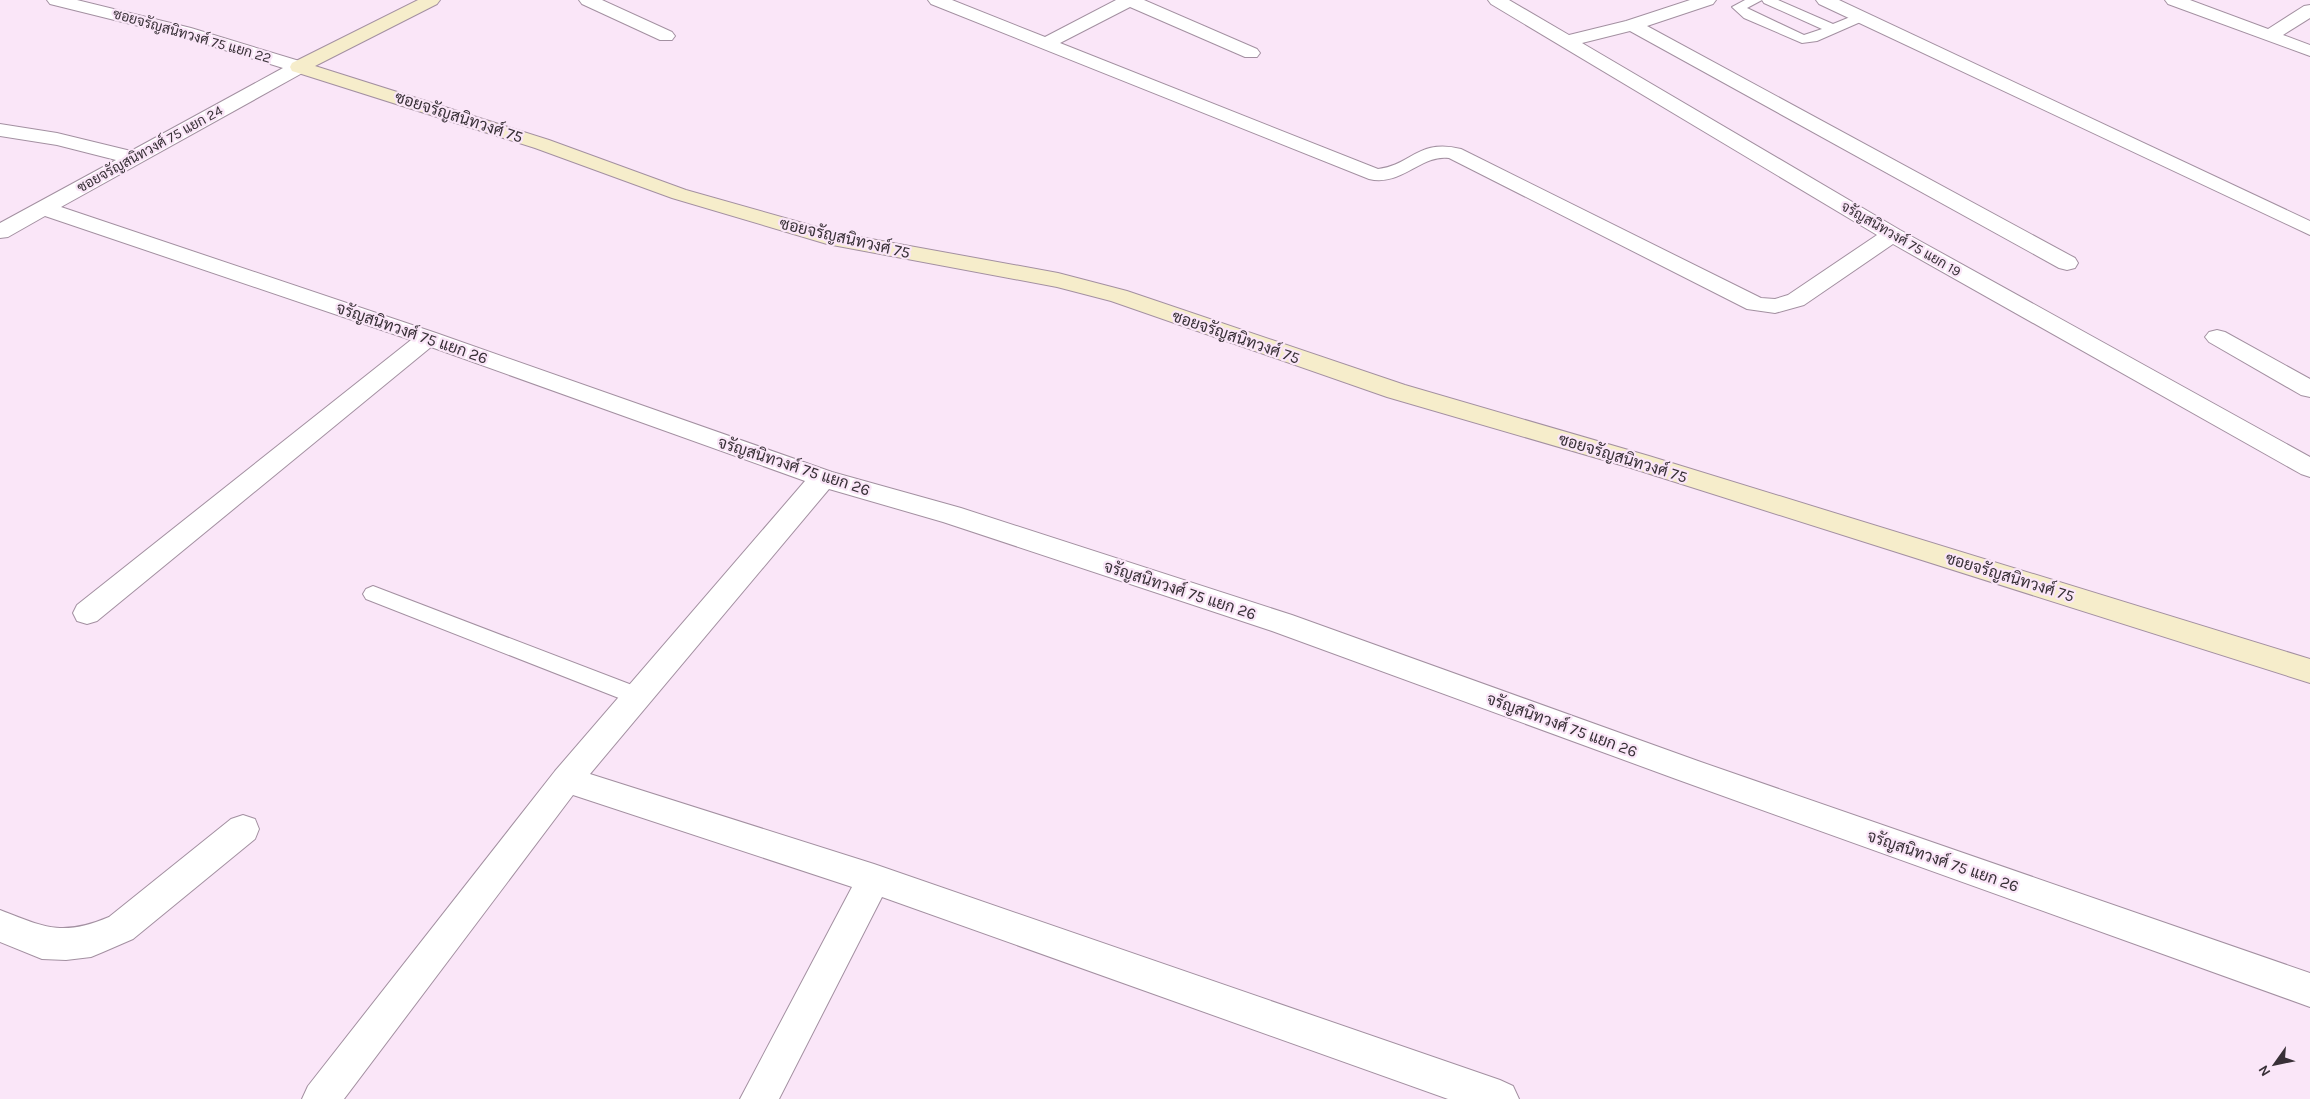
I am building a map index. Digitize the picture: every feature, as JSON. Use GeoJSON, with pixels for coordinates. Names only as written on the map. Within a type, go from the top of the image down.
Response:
{"type":"FeatureCollection","features":[{"type":"Feature","properties":{"kind":"street","name":"ซอยจรัญสนิทวงศ์ 75 แยก 22"},"geometry":{"type":"LineString","coordinates":[[56,0],[185,32],[299,67]]}},
{"type":"Feature","properties":{"kind":"street"},"geometry":{"type":"LineString","coordinates":[[299,67],[431,0]]}},
{"type":"Feature","properties":{"kind":"street"},"geometry":{"type":"LineString","coordinates":[[588,0],[666,36]]}},
{"type":"Feature","properties":{"kind":"street"},"geometry":{"type":"LineString","coordinates":[[938,0],[1044,44],[1376,175],[1388,175],[1397,172],[1435,151],[1454,154],[1755,304],[1768,307],[1785,306],[1892,235]]}},
{"type":"Feature","properties":{"kind":"street"},"geometry":{"type":"LineString","coordinates":[[1044,44],[1129,0],[1251,53]]}},
{"type":"Feature","properties":{"kind":"street","name":"จรัญสนิทวงศ์ 75 แยก 19"},"geometry":{"type":"LineString","coordinates":[[1497,0],[1892,235],[2310,468]]}},
{"type":"Feature","properties":{"kind":"street"},"geometry":{"type":"LineString","coordinates":[[1566,41],[1632,25],[1707,0]]}},
{"type":"Feature","properties":{"kind":"street"},"geometry":{"type":"LineString","coordinates":[[1824,0],[2310,229]]}},
{"type":"Feature","properties":{"kind":"street"},"geometry":{"type":"LineString","coordinates":[[2174,0],[2310,51]]}},
{"type":"Feature","properties":{"kind":"street"},"geometry":{"type":"LineString","coordinates":[[2269,36],[2310,10]]}},
{"type":"Feature","properties":{"kind":"street"},"geometry":{"type":"LineString","coordinates":[[1632,25],[2067,263]]}},
{"type":"Feature","properties":{"kind":"street","name":"ซอยจรัญสนิทวงศ์ 75 แยก 24"},"geometry":{"type":"LineString","coordinates":[[0,232],[299,67]]}},
{"type":"Feature","properties":{"kind":"street","name":"ซอยจรัญสนิทวงศ์ 75"},"geometry":{"type":"LineString","coordinates":[[299,67],[542,144],[679,194],[835,239],[1058,280],[1119,296],[1396,391],[1650,465],[2310,671]]}},
{"type":"Feature","properties":{"kind":"street"},"geometry":{"type":"LineString","coordinates":[[0,130],[57,139],[133,158]]}},
{"type":"Feature","properties":{"kind":"street","name":"จรัญสนิทวงศ์ 75 แยก 26"},"geometry":{"type":"LineString","coordinates":[[43,208],[428,338],[823,478],[952,515],[1282,623],[1696,774],[2310,990]]}},
{"type":"Feature","properties":{"kind":"street"},"geometry":{"type":"LineString","coordinates":[[2217,337],[2310,388]]}},
{"type":"Feature","properties":{"kind":"street"},"geometry":{"type":"LineString","coordinates":[[87,613],[428,338]]}},
{"type":"Feature","properties":{"kind":"street"},"geometry":{"type":"LineString","coordinates":[[321,1099],[566,780],[823,478]]}},
{"type":"Feature","properties":{"kind":"street"},"geometry":{"type":"LineString","coordinates":[[566,780],[874,879],[1500,1099]]}},
{"type":"Feature","properties":{"kind":"street"},"geometry":{"type":"LineString","coordinates":[[0,926],[42,943],[66,944],[91,940],[120,928],[243,829]]}},
{"type":"Feature","properties":{"kind":"street"},"geometry":{"type":"LineString","coordinates":[[759,1099],[874,879]]}},
{"type":"Feature","properties":{"kind":"lane"},"geometry":{"type":"LineString","coordinates":[[1756,0],[1738,7],[1740,10],[1790,34],[1809,39],[1860,17]]}},
{"type":"Feature","properties":{"kind":"lane"},"geometry":{"type":"LineString","coordinates":[[1768,0],[1833,29]]}},
{"type":"Feature","properties":{"kind":"lane"},"geometry":{"type":"LineString","coordinates":[[373,594],[637,696]]}}]}
